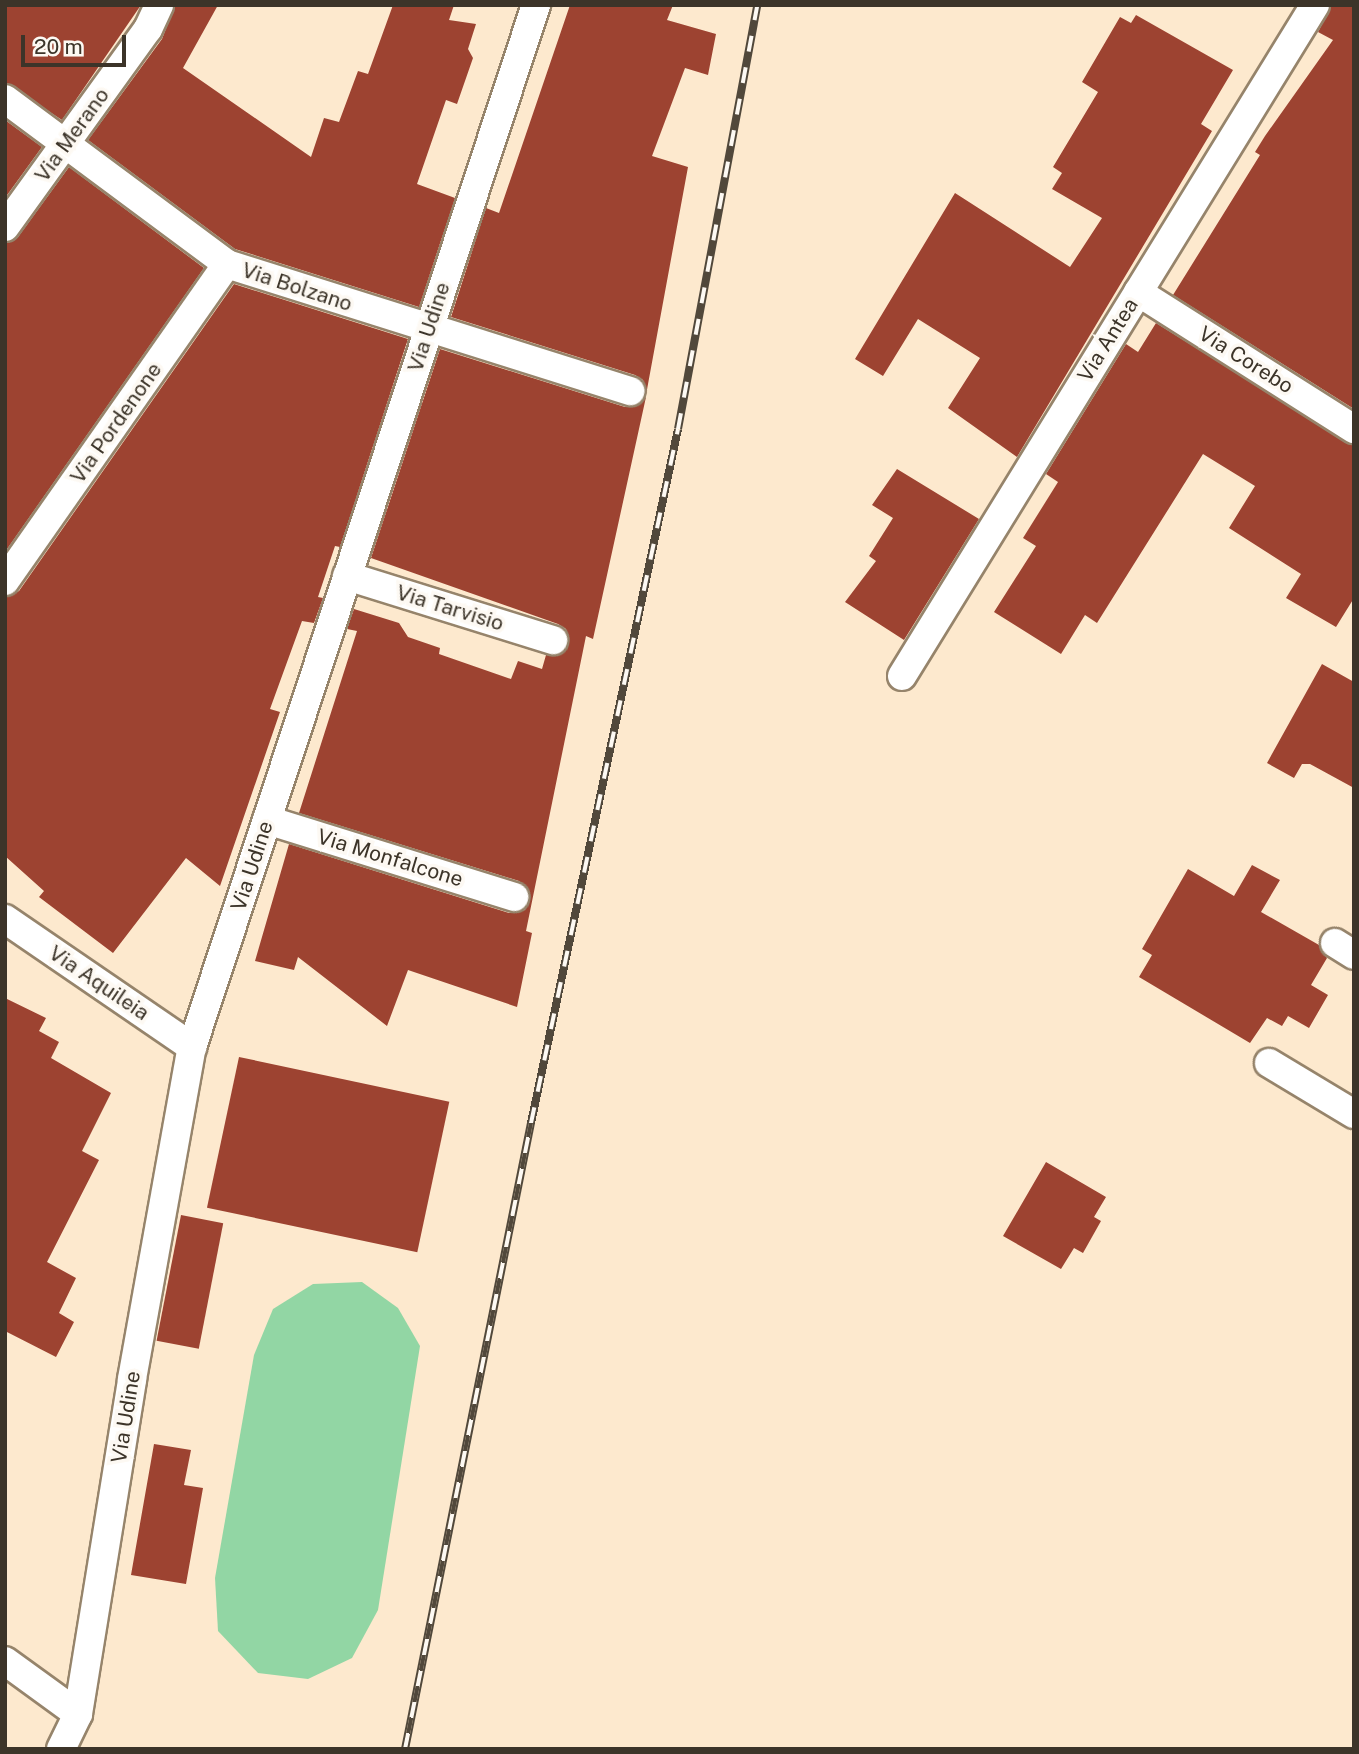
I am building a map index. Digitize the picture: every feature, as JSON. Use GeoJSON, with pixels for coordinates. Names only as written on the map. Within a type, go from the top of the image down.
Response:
{"type":"FeatureCollection","features":[{"type":"Feature","properties":{"kind":"street","name":"Via Merano"},"geometry":{"type":"LineString","coordinates":[[5,227],[148,29],[159,5]]}},
{"type":"Feature","properties":{"kind":"street","name":"Via Udine"},"geometry":{"type":"LineString","coordinates":[[61,1749],[78,1714],[132,1379],[192,1046],[536,5]]}},
{"type":"Feature","properties":{"kind":"street","name":"Via Antea"},"geometry":{"type":"LineString","coordinates":[[902,676],[1315,5]]}},
{"type":"Feature","properties":{"kind":"street","name":"Via Bolzano"},"geometry":{"type":"LineString","coordinates":[[5,99],[227,264],[630,391]]}},
{"type":"Feature","properties":{"kind":"street","name":"Via Pordenone"},"geometry":{"type":"LineString","coordinates":[[5,581],[227,264]]}},
{"type":"Feature","properties":{"kind":"street","name":"Via Corebo"},"geometry":{"type":"LineString","coordinates":[[1138,292],[1354,429]]}},
{"type":"Feature","properties":{"kind":"street","name":"Via Tarvisio"},"geometry":{"type":"LineString","coordinates":[[347,576],[553,640]]}},
{"type":"Feature","properties":{"kind":"street","name":"Via Monfalcone"},"geometry":{"type":"LineString","coordinates":[[267,820],[514,897]]}},
{"type":"Feature","properties":{"kind":"street","name":"Via Aquileia"},"geometry":{"type":"LineString","coordinates":[[5,919],[192,1046]]}},
{"type":"Feature","properties":{"kind":"street"},"geometry":{"type":"LineString","coordinates":[[1269,1063],[1354,1114]]}},
{"type":"Feature","properties":{"kind":"street"},"geometry":{"type":"LineString","coordinates":[[5,1661],[78,1714]]}},
{"type":"Feature","properties":{"kind":"green space"},"geometry":{"type":"Polygon","coordinates":[[[362,1282],[398,1308],[420,1346],[378,1610],[352,1658],[308,1679],[258,1673],[218,1631],[215,1578],[254,1355],[273,1309],[313,1284],[362,1282]]]}},
{"type":"Feature","properties":{"kind":"building"},"geometry":{"type":"Polygon","coordinates":[[[5,5],[141,5],[62,120],[5,83],[5,5]]]}},
{"type":"Feature","properties":{"kind":"building"},"geometry":{"type":"Polygon","coordinates":[[[175,5],[218,5],[183,68],[311,157],[324,118],[339,122],[358,71],[368,74],[393,5],[454,5],[449,20],[476,24],[468,49],[473,58],[457,104],[446,100],[417,184],[455,198],[419,307],[235,249],[88,140],[162,39],[175,5]]]}},
{"type":"Feature","properties":{"kind":"building"},"geometry":{"type":"Polygon","coordinates":[[[570,5],[673,5],[667,20],[716,34],[708,75],[685,68],[652,156],[688,167],[646,395],[643,380],[635,375],[451,317],[486,208],[499,213],[570,5]]]}},
{"type":"Feature","properties":{"kind":"building"},"geometry":{"type":"Polygon","coordinates":[[[1332,5],[1354,5],[1354,409],[1173,295],[1260,155],[1255,152],[1265,136],[1333,40],[1318,32],[1332,5]]]}},
{"type":"Feature","properties":{"kind":"building"},"geometry":{"type":"Polygon","coordinates":[[[1136,15],[1233,70],[1201,124],[1212,131],[1017,457],[948,408],[980,358],[918,319],[883,376],[855,359],[955,193],[1070,267],[1102,218],[1052,189],[1062,173],[1053,167],[1098,92],[1082,82],[1120,17],[1131,23],[1136,15]]]}},
{"type":"Feature","properties":{"kind":"building"},"geometry":{"type":"Polygon","coordinates":[[[5,120],[42,147],[5,198],[5,120]]]}},
{"type":"Feature","properties":{"kind":"building"},"geometry":{"type":"Polygon","coordinates":[[[69,167],[204,268],[5,552],[5,243],[18,237],[69,167]]]}},
{"type":"Feature","properties":{"kind":"building"},"geometry":{"type":"Polygon","coordinates":[[[234,284],[408,339],[340,547],[335,546],[318,597],[323,598],[314,623],[302,621],[270,709],[280,712],[220,886],[186,858],[113,953],[39,897],[44,891],[5,856],[5,597],[19,591],[234,284]]]}},
{"type":"Feature","properties":{"kind":"building"},"geometry":{"type":"Polygon","coordinates":[[[1156,323],[1354,446],[1354,598],[1336,627],[1286,598],[1301,574],[1229,528],[1255,486],[1203,454],[1097,623],[1085,615],[1061,654],[994,612],[1036,546],[1023,538],[1058,482],[1046,474],[1126,344],[1138,352],[1156,323]]]}},
{"type":"Feature","properties":{"kind":"building"},"geometry":{"type":"Polygon","coordinates":[[[440,349],[625,407],[634,407],[646,397],[593,639],[586,636],[526,931],[532,933],[517,1007],[408,970],[387,1026],[298,957],[294,970],[255,961],[289,844],[509,913],[525,910],[530,894],[519,881],[299,813],[357,631],[347,629],[354,609],[399,623],[408,637],[440,648],[439,654],[511,679],[518,661],[542,669],[546,655],[557,656],[569,644],[566,629],[558,624],[371,558],[440,349]]]}},
{"type":"Feature","properties":{"kind":"building"},"geometry":{"type":"Polygon","coordinates":[[[897,469],[979,519],[904,640],[845,602],[876,561],[869,556],[893,518],[872,505],[897,469]]]}},
{"type":"Feature","properties":{"kind":"building"},"geometry":{"type":"Polygon","coordinates":[[[1322,664],[1354,682],[1354,788],[1310,764],[1302,764],[1294,778],[1267,763],[1322,664]]]}},
{"type":"Feature","properties":{"kind":"building"},"geometry":{"type":"Polygon","coordinates":[[[1252,865],[1280,880],[1261,912],[1319,945],[1327,958],[1311,985],[1328,995],[1309,1028],[1288,1016],[1282,1026],[1267,1018],[1250,1043],[1139,977],[1152,955],[1142,949],[1188,869],[1234,896],[1252,865]]]}},
{"type":"Feature","properties":{"kind":"building"},"geometry":{"type":"Polygon","coordinates":[[[5,998],[46,1018],[39,1031],[59,1042],[51,1058],[111,1093],[82,1151],[99,1160],[47,1262],[76,1278],[59,1313],[74,1322],[56,1357],[5,1331],[5,998]]]}},
{"type":"Feature","properties":{"kind":"building"},"geometry":{"type":"Polygon","coordinates":[[[239,1057],[449,1102],[417,1252],[207,1208],[239,1057]]]}},
{"type":"Feature","properties":{"kind":"building"},"geometry":{"type":"Polygon","coordinates":[[[1046,1162],[1106,1197],[1094,1217],[1101,1221],[1083,1253],[1074,1248],[1061,1269],[1003,1236],[1046,1162]]]}},
{"type":"Feature","properties":{"kind":"building"},"geometry":{"type":"Polygon","coordinates":[[[181,1215],[223,1223],[199,1349],[157,1341],[181,1215]]]}},
{"type":"Feature","properties":{"kind":"building"},"geometry":{"type":"Polygon","coordinates":[[[154,1444],[191,1450],[184,1485],[203,1488],[186,1584],[131,1575],[154,1444]]]}},
{"type":"Feature","properties":{"kind":"railway"},"geometry":{"type":"LineString","coordinates":[[405,1749],[531,1123],[678,429],[757,5]]}}]}
